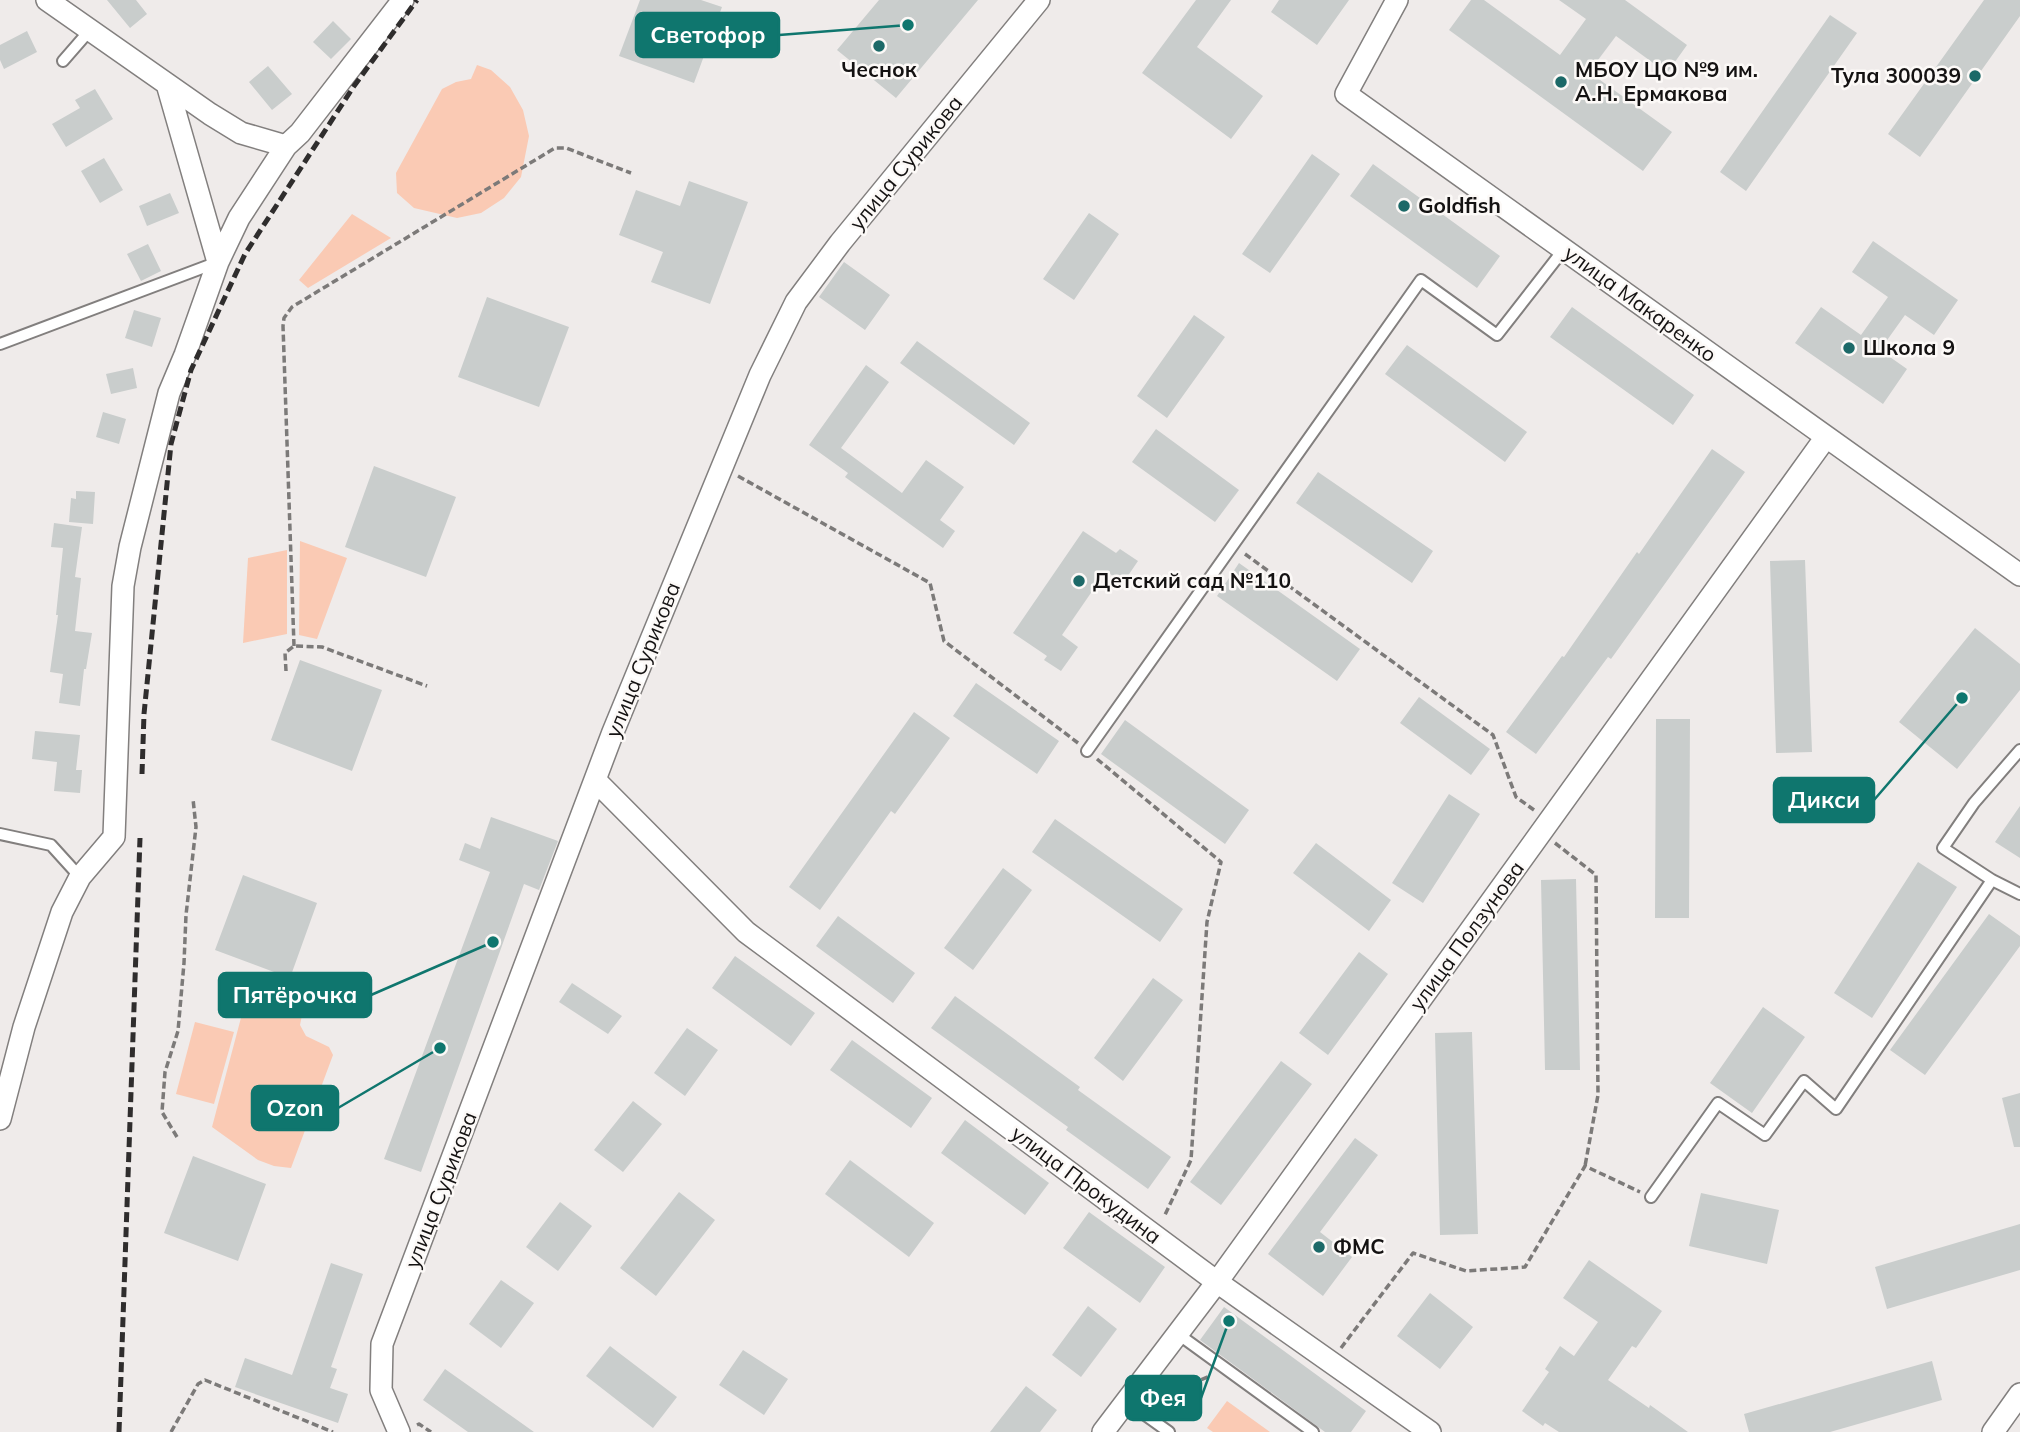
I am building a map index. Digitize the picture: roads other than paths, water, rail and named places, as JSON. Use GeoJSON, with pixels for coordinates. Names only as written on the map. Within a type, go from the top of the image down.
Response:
{"type":"FeatureCollection","features":[{"type":"Feature","properties":{"kind":"street"},"geometry":{"type":"LineString","coordinates":[[47,0],[241,133],[286,146]]}},
{"type":"Feature","properties":{"kind":"street"},"geometry":{"type":"LineString","coordinates":[[0,1119],[24,1027],[62,912],[80,877],[114,837],[121,684],[121,615],[126,566],[169,393],[218,262],[239,218],[286,146],[300,133],[403,0]]}},
{"type":"Feature","properties":{"kind":"street","name":"улица Сурикова"},"geometry":{"type":"LineString","coordinates":[[399,1432],[381,1390],[382,1344],[595,780],[760,375],[796,302],[840,243],[1039,0]]}},
{"type":"Feature","properties":{"kind":"street","name":"улица Макаренко"},"geometry":{"type":"LineString","coordinates":[[1396,0],[1346,94],[2020,575]]}},
{"type":"Feature","properties":{"kind":"street"},"geometry":{"type":"LineString","coordinates":[[167,84],[218,262]]}},
{"type":"Feature","properties":{"kind":"street","name":"улица Ползунова"},"geometry":{"type":"LineString","coordinates":[[1103,1432],[1131,1405],[1178,1334],[1826,437]]}},
{"type":"Feature","properties":{"kind":"street","name":"улица Прокудина"},"geometry":{"type":"LineString","coordinates":[[595,780],[746,932],[1217,1282],[1430,1432]]}},
{"type":"Feature","properties":{"kind":"street"},"geometry":{"type":"LineString","coordinates":[[1993,1432],[2020,1394]]}},
{"type":"Feature","properties":{"kind":"lane"},"geometry":{"type":"LineString","coordinates":[[63,61],[90,30]]}},
{"type":"Feature","properties":{"kind":"lane"},"geometry":{"type":"LineString","coordinates":[[1087,751],[1421,280],[1497,335],[1564,249]]}},
{"type":"Feature","properties":{"kind":"lane"},"geometry":{"type":"LineString","coordinates":[[0,344],[218,262]]}},
{"type":"Feature","properties":{"kind":"lane"},"geometry":{"type":"LineString","coordinates":[[2020,750],[1974,803],[1943,848],[1992,880],[2020,894]]}},
{"type":"Feature","properties":{"kind":"lane"},"geometry":{"type":"LineString","coordinates":[[0,834],[51,845],[80,877]]}},
{"type":"Feature","properties":{"kind":"lane"},"geometry":{"type":"LineString","coordinates":[[1651,1197],[1718,1103],[1765,1135],[1804,1081],[1836,1109],[1992,880]]}},
{"type":"Feature","properties":{"kind":"lane"},"geometry":{"type":"LineString","coordinates":[[1178,1334],[1313,1432]]}},
{"type":"Feature","properties":{"kind":"lane"},"geometry":{"type":"LineString","coordinates":[[1131,1405],[1169,1432]]}},
{"type":"Feature","properties":{"kind":"railway"},"geometry":{"type":"LineString","coordinates":[[142,774],[144,714],[171,444],[191,370],[245,254],[354,86],[417,0]]}},
{"type":"Feature","properties":{"kind":"railway"},"geometry":{"type":"LineString","coordinates":[[119,1432],[140,838]]}},
{"type":"Feature","properties":{"kind":"place","name":"Светофор"},"geometry":{"type":"Point","coordinates":[908,25]}},
{"type":"Feature","properties":{"kind":"place","name":"Чеснок"},"geometry":{"type":"Point","coordinates":[879,46]}},
{"type":"Feature","properties":{"kind":"place","name":"Тула 300039"},"geometry":{"type":"Point","coordinates":[1975,76]}},
{"type":"Feature","properties":{"kind":"place","name":"МБОУ ЦО №9 им. А.Н. Ермакова"},"geometry":{"type":"Point","coordinates":[1561,82]}},
{"type":"Feature","properties":{"kind":"place","name":"Goldfish"},"geometry":{"type":"Point","coordinates":[1404,206]}},
{"type":"Feature","properties":{"kind":"place","name":"Школа 9"},"geometry":{"type":"Point","coordinates":[1849,348]}},
{"type":"Feature","properties":{"kind":"place","name":"Детский сад №110"},"geometry":{"type":"Point","coordinates":[1079,581]}},
{"type":"Feature","properties":{"kind":"place","name":"Дикси"},"geometry":{"type":"Point","coordinates":[1962,698]}},
{"type":"Feature","properties":{"kind":"place","name":"Пятёрочка"},"geometry":{"type":"Point","coordinates":[493,942]}},
{"type":"Feature","properties":{"kind":"place","name":"Ozon"},"geometry":{"type":"Point","coordinates":[440,1048]}},
{"type":"Feature","properties":{"kind":"place","name":"ФМС"},"geometry":{"type":"Point","coordinates":[1319,1247]}},
{"type":"Feature","properties":{"kind":"place","name":"Фея"},"geometry":{"type":"Point","coordinates":[1229,1321]}}]}
